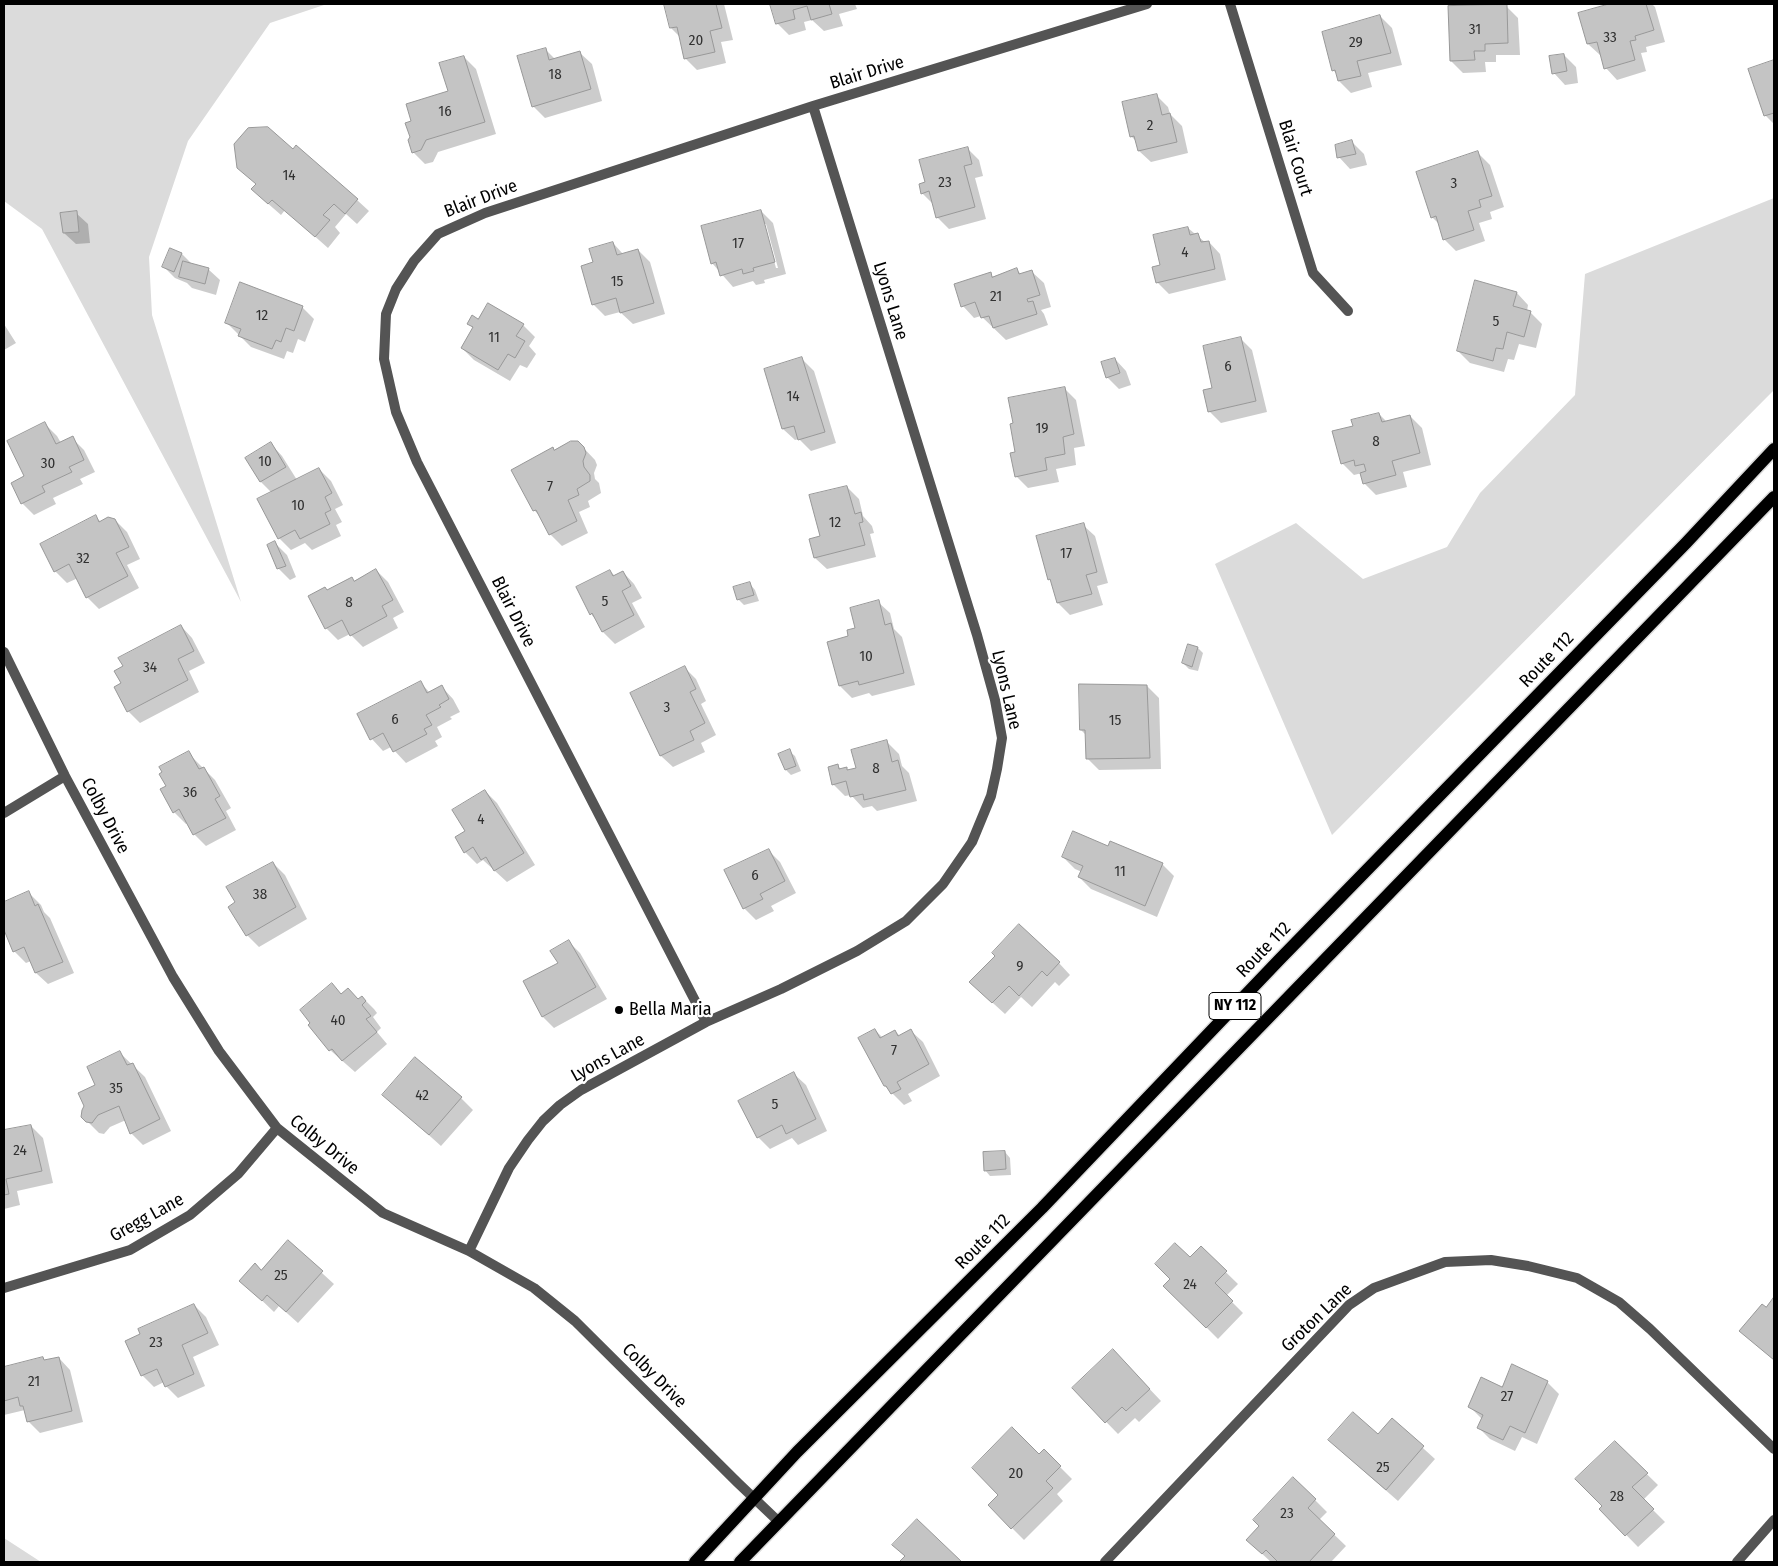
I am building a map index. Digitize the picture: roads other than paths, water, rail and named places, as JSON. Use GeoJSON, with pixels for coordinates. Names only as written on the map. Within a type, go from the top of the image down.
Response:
{"type":"FeatureCollection","features":[{"type":"Feature","properties":{"kind":"main road","name":"Route 112"},"geometry":{"type":"LineString","coordinates":[[695,1562],[797,1452],[1042,1208],[1286,952],[1672,557],[1774,449]]}},
{"type":"Feature","properties":{"kind":"main road","name":"NY 112"},"geometry":{"type":"LineString","coordinates":[[740,1562],[1774,497]]}},
{"type":"Feature","properties":{"kind":"street","name":"Blair Drive"},"geometry":{"type":"LineString","coordinates":[[706,1022],[417,462],[396,412],[384,359],[386,314],[396,290],[414,261],[438,234],[484,213],[813,106],[1147,4]]}},
{"type":"Feature","properties":{"kind":"street","name":"Blair Court"},"geometry":{"type":"LineString","coordinates":[[1230,4],[1313,273],[1348,311]]}},
{"type":"Feature","properties":{"kind":"street","name":"Lyons Lane"},"geometry":{"type":"LineString","coordinates":[[468,1251],[509,1168],[528,1140],[560,1105],[581,1090],[706,1022],[807,977],[857,951],[906,921],[943,884],[972,842],[991,796],[998,769],[1002,738],[995,700],[977,635],[813,106]]}},
{"type":"Feature","properties":{"kind":"street","name":"Colby Drive"},"geometry":{"type":"LineString","coordinates":[[4,652],[65,776],[173,977],[219,1051],[277,1128],[383,1213],[468,1251],[534,1288],[576,1321],[780,1522]]}},
{"type":"Feature","properties":{"kind":"street"},"geometry":{"type":"LineString","coordinates":[[4,813],[65,776]]}},
{"type":"Feature","properties":{"kind":"street","name":"Gregg Lane"},"geometry":{"type":"LineString","coordinates":[[4,1288],[130,1250],[190,1215],[238,1174],[277,1128]]}},
{"type":"Feature","properties":{"kind":"street","name":"Groton Lane"},"geometry":{"type":"LineString","coordinates":[[1105,1562],[1349,1305],[1374,1288],[1445,1262],[1491,1260],[1528,1266],[1577,1278],[1619,1302],[1650,1329],[1774,1448]]}},
{"type":"Feature","properties":{"kind":"street"},"geometry":{"type":"LineString","coordinates":[[1737,1562],[1774,1520]]}},
{"type":"Feature","properties":{"kind":"place","name":"Bella Maria"},"geometry":{"type":"Point","coordinates":[619,1010]}}]}
